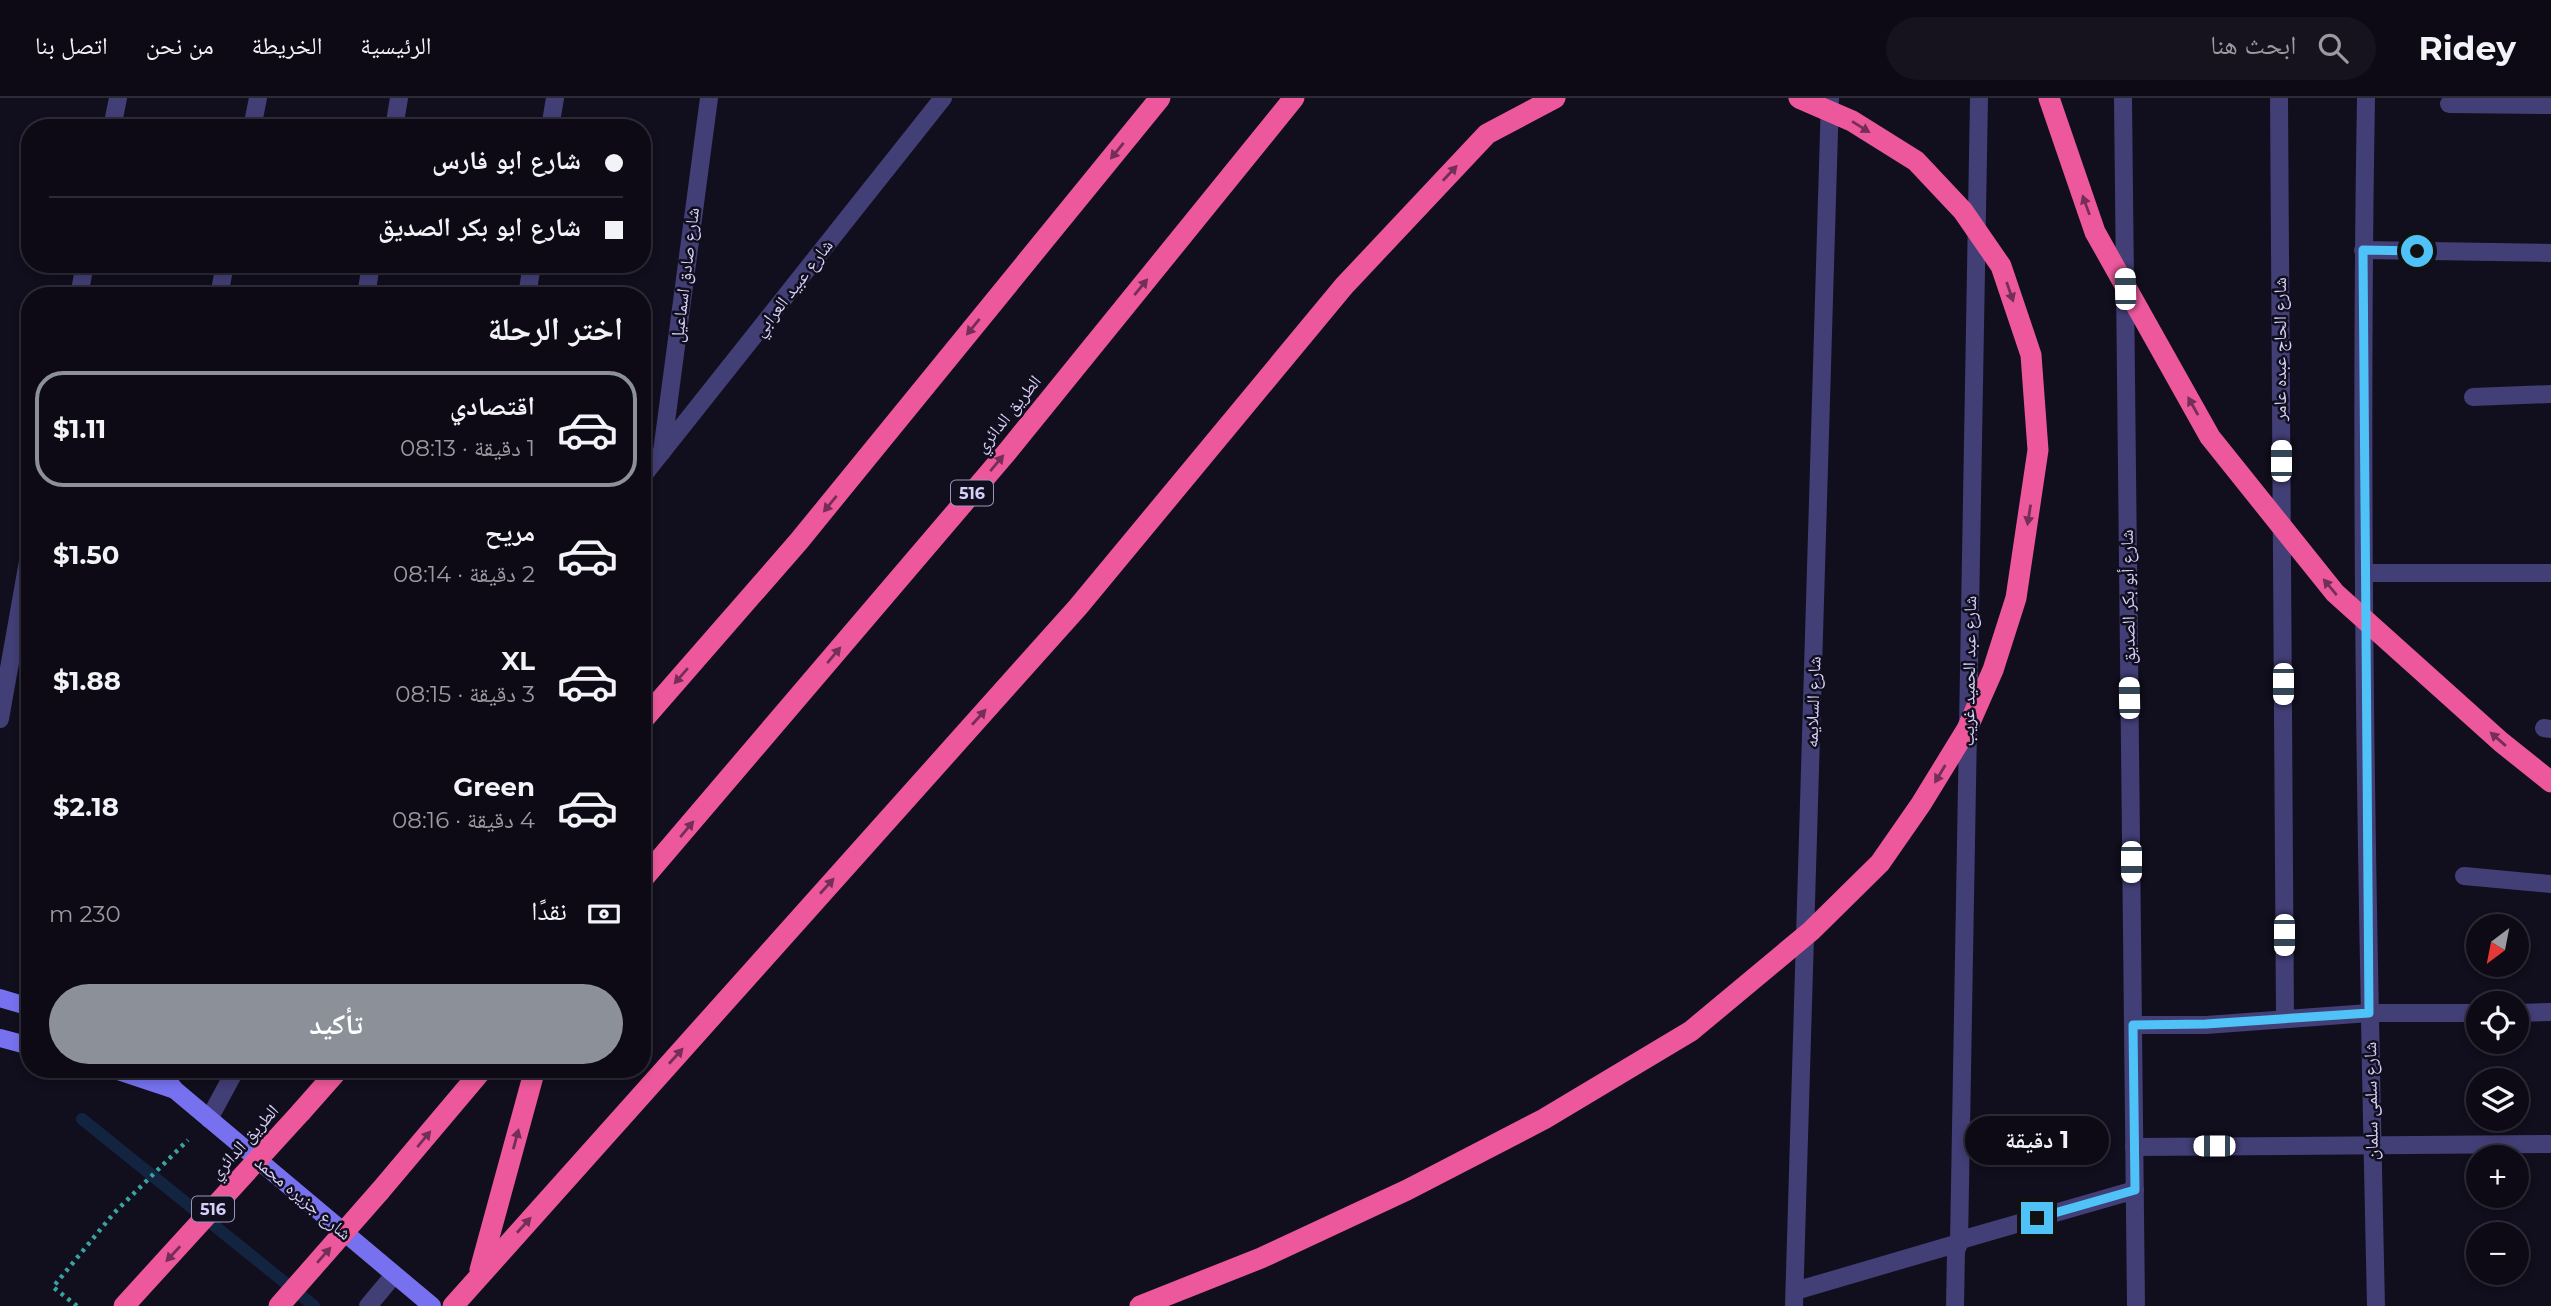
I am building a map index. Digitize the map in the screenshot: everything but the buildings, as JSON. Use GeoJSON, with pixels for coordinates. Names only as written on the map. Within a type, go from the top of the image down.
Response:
{"type":"FeatureCollection","features":[{"type":"Feature","properties":{"kind":"highway"},"geometry":{"type":"LineString","coordinates":[[651,711],[808,530],[1160,98]]}},
{"type":"Feature","properties":{"kind":"highway","name":"الطريق الدائري"},"geometry":{"type":"LineString","coordinates":[[651,869],[1007,452],[1294,98]]}},
{"type":"Feature","properties":{"kind":"highway"},"geometry":{"type":"LineString","coordinates":[[453,1306],[1078,607],[1344,286],[1487,134],[1555,98]]}},
{"type":"Feature","properties":{"kind":"highway"},"geometry":{"type":"LineString","coordinates":[[1140,1306],[1261,1258],[1407,1190],[1544,1119],[1691,1031],[1811,931],[1880,863],[1921,804],[1967,729],[1993,670],[2016,598],[2038,450],[2031,355],[2001,266],[1963,211],[1916,161],[1852,121],[1799,98]]}},
{"type":"Feature","properties":{"kind":"highway"},"geometry":{"type":"LineString","coordinates":[[2049,98],[2095,232],[2210,437],[2335,593],[2501,742],[2551,782]]}},
{"type":"Feature","properties":{"kind":"highway","name":"الطريق الدائري"},"geometry":{"type":"LineString","coordinates":[[124,1306],[331,1078]]}},
{"type":"Feature","properties":{"kind":"highway"},"geometry":{"type":"LineString","coordinates":[[279,1306],[475,1078]]}},
{"type":"Feature","properties":{"kind":"highway"},"geometry":{"type":"LineString","coordinates":[[478,1276],[533,1078]]}},
{"type":"Feature","properties":{"kind":"main road"},"geometry":{"type":"LineString","coordinates":[[0,999],[21,1005]]}},
{"type":"Feature","properties":{"kind":"main road"},"geometry":{"type":"LineString","coordinates":[[0,1038],[21,1044]]}},
{"type":"Feature","properties":{"kind":"main road","name":"شارع جزيره محمد"},"geometry":{"type":"LineString","coordinates":[[139,1078],[175,1090]]}},
{"type":"Feature","properties":{"kind":"main road","name":"شارع جزيره محمد"},"geometry":{"type":"LineString","coordinates":[[166,1078],[175,1090],[432,1306]]}},
{"type":"Feature","properties":{"kind":"street"},"geometry":{"type":"LineString","coordinates":[[114,119],[118,98]]}},
{"type":"Feature","properties":{"kind":"street"},"geometry":{"type":"LineString","coordinates":[[254,119],[258,98]]}},
{"type":"Feature","properties":{"kind":"street"},"geometry":{"type":"LineString","coordinates":[[396,119],[399,98]]}},
{"type":"Feature","properties":{"kind":"street"},"geometry":{"type":"LineString","coordinates":[[552,119],[555,98]]}},
{"type":"Feature","properties":{"kind":"street","name":"شارع صادق اسماعيل"},"geometry":{"type":"LineString","coordinates":[[662,452],[709,98]]}},
{"type":"Feature","properties":{"kind":"street","name":"شارع عبيد العرابي"},"geometry":{"type":"LineString","coordinates":[[651,466],[943,98]]}},
{"type":"Feature","properties":{"kind":"street","name":"شارع السلايمه"},"geometry":{"type":"LineString","coordinates":[[1795,1298],[1830,98]]}},
{"type":"Feature","properties":{"kind":"street","name":"شارع عبد الحميد غريب"},"geometry":{"type":"LineString","coordinates":[[1955,1306],[1956,1251],[1959,1243],[1979,98]]}},
{"type":"Feature","properties":{"kind":"street","name":"شارع أبو بكر الصديق"},"geometry":{"type":"LineString","coordinates":[[2123,98],[2136,1306]]}},
{"type":"Feature","properties":{"kind":"street","name":"شارع الحاج عبده عامر"},"geometry":{"type":"LineString","coordinates":[[2279,98],[2285,1019]]}},
{"type":"Feature","properties":{"kind":"street","name":"شارع سلمى سلمان"},"geometry":{"type":"LineString","coordinates":[[2366,98],[2363,250],[2365,573],[2369,1013],[2376,1306]]}},
{"type":"Feature","properties":{"kind":"street"},"geometry":{"type":"LineString","coordinates":[[2449,104],[2551,105]]}},
{"type":"Feature","properties":{"kind":"street"},"geometry":{"type":"LineString","coordinates":[[2363,250],[2551,253]]}},
{"type":"Feature","properties":{"kind":"street"},"geometry":{"type":"LineString","coordinates":[[2473,397],[2551,394]]}},
{"type":"Feature","properties":{"kind":"street"},"geometry":{"type":"LineString","coordinates":[[2365,573],[2551,573]]}},
{"type":"Feature","properties":{"kind":"street"},"geometry":{"type":"LineString","coordinates":[[0,719],[21,601]]}},
{"type":"Feature","properties":{"kind":"street"},"geometry":{"type":"LineString","coordinates":[[2464,876],[2551,884]]}},
{"type":"Feature","properties":{"kind":"street"},"geometry":{"type":"LineString","coordinates":[[2529,1013],[2551,1012]]}},
{"type":"Feature","properties":{"kind":"street"},"geometry":{"type":"LineString","coordinates":[[2133,1025],[2206,1024],[2369,1013],[2466,1013]]}},
{"type":"Feature","properties":{"kind":"street"},"geometry":{"type":"LineString","coordinates":[[209,1119],[231,1078]]}},
{"type":"Feature","properties":{"kind":"street"},"geometry":{"type":"LineString","coordinates":[[2134,1147],[2551,1144]]}},
{"type":"Feature","properties":{"kind":"street"},"geometry":{"type":"LineString","coordinates":[[1795,1298],[1959,1243],[1964,1239],[2135,1190]]}},
{"type":"Feature","properties":{"kind":"street"},"geometry":{"type":"LineString","coordinates":[[368,1306],[394,1275]]}},
{"type":"Feature","properties":{"kind":"path"},"geometry":{"type":"LineString","coordinates":[[77,1306],[53,1287],[114,1213],[209,1119]]}},
{"type":"Feature","properties":{"kind":"waterway"},"geometry":{"type":"LineString","coordinates":[[82,1119],[314,1306]]}},
{"type":"Feature","properties":{"kind":"route"},"geometry":{"type":"LineString","coordinates":[[2037,1218],[2135,1190],[2133,1025],[2206,1024],[2369,1013],[2363,250],[2417,251]]}}]}
